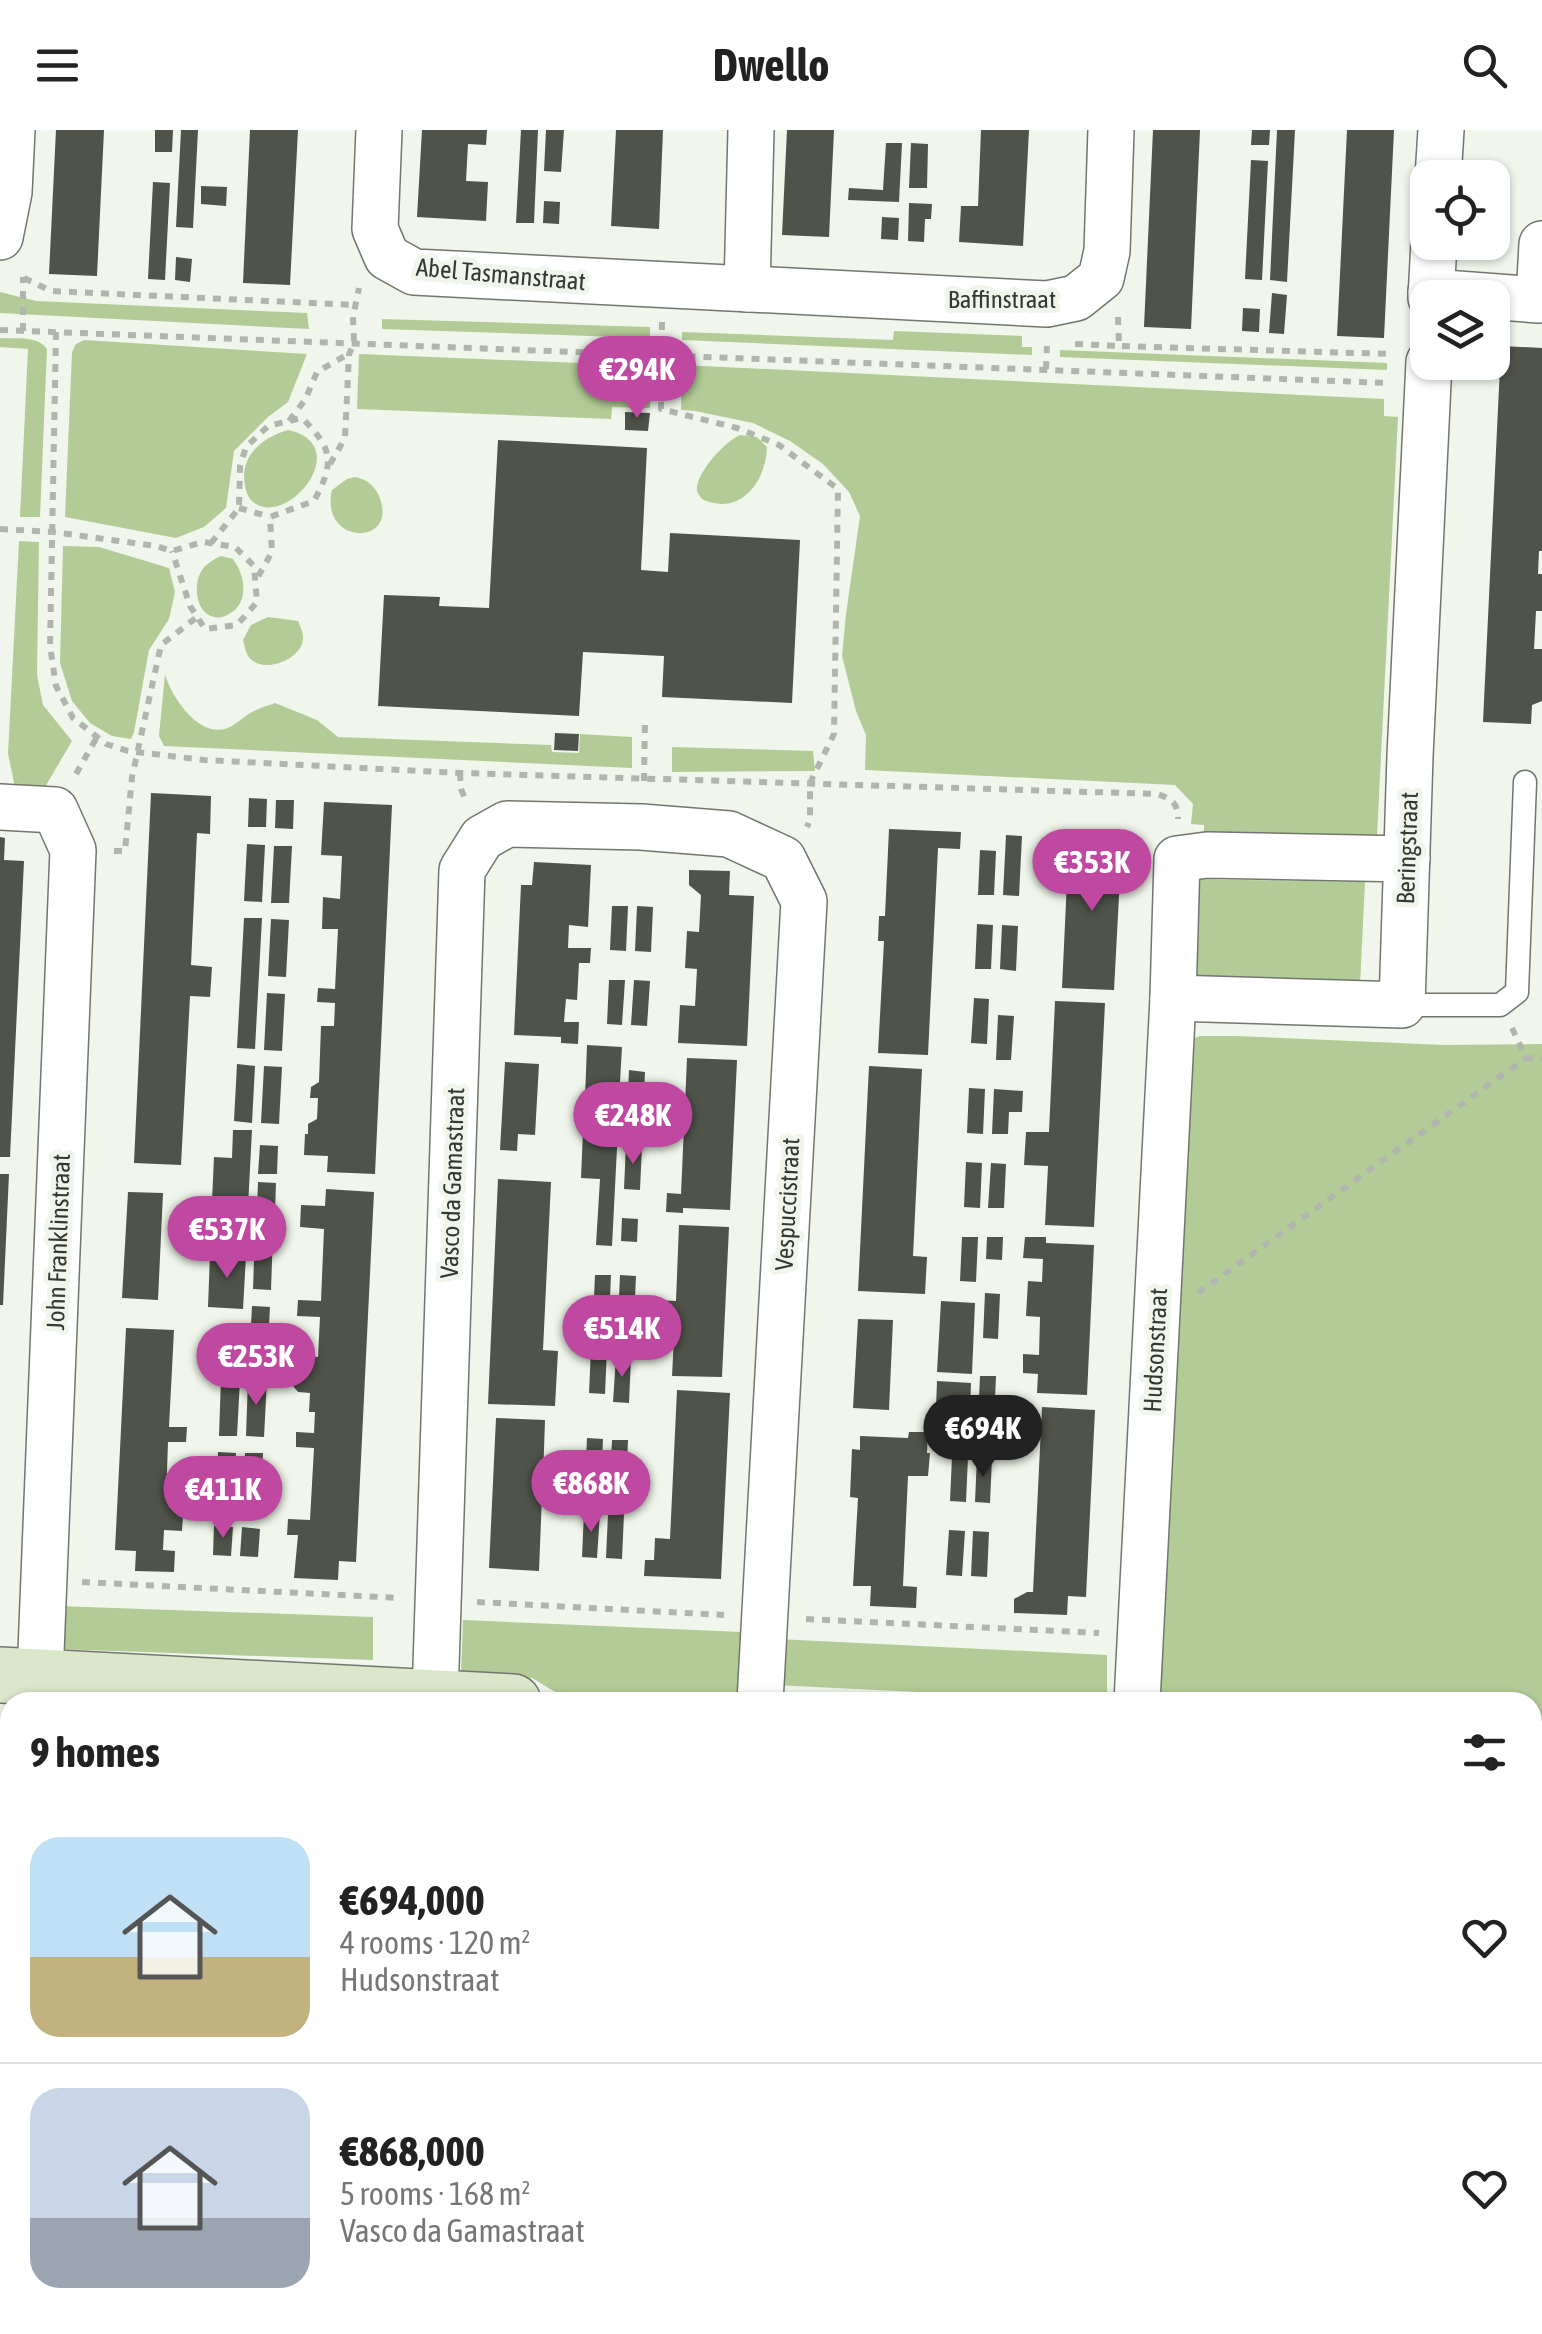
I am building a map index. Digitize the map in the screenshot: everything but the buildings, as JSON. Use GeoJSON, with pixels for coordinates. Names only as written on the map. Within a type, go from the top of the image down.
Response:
{"type":"FeatureCollection","features":[{"type":"Feature","properties":{"kind":"street"},"geometry":{"type":"LineString","coordinates":[[1,237],[9,192],[12,130]]}},
{"type":"Feature","properties":{"kind":"street","name":"Abel Tasmanstraat"},"geometry":{"type":"LineString","coordinates":[[379,130],[375,229],[387,257],[414,272],[746,289]]}},
{"type":"Feature","properties":{"kind":"street"},"geometry":{"type":"LineString","coordinates":[[746,289],[751,130]]}},
{"type":"Feature","properties":{"kind":"street"},"geometry":{"type":"LineString","coordinates":[[1101,278],[1107,251],[1111,130]]}},
{"type":"Feature","properties":{"kind":"street"},"geometry":{"type":"LineString","coordinates":[[1439,160],[1440,130]]}},
{"type":"Feature","properties":{"kind":"street"},"geometry":{"type":"LineString","coordinates":[[1510,299],[1539,300],[1542,244]]}},
{"type":"Feature","properties":{"kind":"street","name":"Baffinstraat"},"geometry":{"type":"LineString","coordinates":[[746,289],[1047,304],[1076,298],[1101,278]]}},
{"type":"Feature","properties":{"kind":"street","name":"Beringstraat"},"geometry":{"type":"LineString","coordinates":[[1402,1005],[1422,380]]}},
{"type":"Feature","properties":{"kind":"street","name":"John Franklinstraat"},"geometry":{"type":"LineString","coordinates":[[0,807],[55,810],[73,850],[44,1580],[20,1676]]}},
{"type":"Feature","properties":{"kind":"street","name":"Vasco da Gamastraat"},"geometry":{"type":"LineString","coordinates":[[435,1692],[462,870],[482,838],[507,824],[641,827]]}},
{"type":"Feature","properties":{"kind":"street","name":"Vespuccistraat"},"geometry":{"type":"LineString","coordinates":[[641,827],[729,834],[784,859],[804,900],[761,1692]]}},
{"type":"Feature","properties":{"kind":"street"},"geometry":{"type":"LineString","coordinates":[[1177,859],[1207,855],[1407,859]]}},
{"type":"Feature","properties":{"kind":"street","name":"Hudsonstraat"},"geometry":{"type":"LineString","coordinates":[[1137,1692],[1177,859]]}},
{"type":"Feature","properties":{"kind":"street"},"geometry":{"type":"LineString","coordinates":[[1172,998],[1402,1005]]}},
{"type":"Feature","properties":{"kind":"street"},"geometry":{"type":"LineString","coordinates":[[20,1676],[174,1692]]}},
{"type":"Feature","properties":{"kind":"lane"},"geometry":{"type":"LineString","coordinates":[[1402,1005],[1500,1005],[1517,992],[1525,782]]}},
{"type":"Feature","properties":{"kind":"path"},"geometry":{"type":"LineString","coordinates":[[1,237],[24,278],[23,331]]}},
{"type":"Feature","properties":{"kind":"path"},"geometry":{"type":"LineString","coordinates":[[326,473],[345,438],[349,354],[354,343],[353,317],[360,286],[387,257]]}},
{"type":"Feature","properties":{"kind":"path"},"geometry":{"type":"LineString","coordinates":[[24,278],[51,291],[356,305]]}},
{"type":"Feature","properties":{"kind":"path"},"geometry":{"type":"LineString","coordinates":[[1101,278],[1118,293],[1119,346]]}},
{"type":"Feature","properties":{"kind":"path"},"geometry":{"type":"LineString","coordinates":[[662,286],[661,408],[737,428],[779,444],[838,489],[834,734],[810,783]]}},
{"type":"Feature","properties":{"kind":"path"},"geometry":{"type":"LineString","coordinates":[[0,330],[662,355],[1410,367]]}},
{"type":"Feature","properties":{"kind":"path"},"geometry":{"type":"LineString","coordinates":[[56,332],[50,646],[56,686],[73,718],[106,744],[204,760],[460,773],[1158,794],[1171,798],[1178,809],[1177,859]]}},
{"type":"Feature","properties":{"kind":"path"},"geometry":{"type":"LineString","coordinates":[[1065,343],[1410,366]]}},
{"type":"Feature","properties":{"kind":"path"},"geometry":{"type":"LineString","coordinates":[[289,422],[305,400],[317,372],[349,354]]}},
{"type":"Feature","properties":{"kind":"path"},"geometry":{"type":"LineString","coordinates":[[210,544],[239,508],[240,466],[246,446],[268,426],[302,418],[322,438],[329,458],[324,483],[314,501],[270,517],[239,508]]}},
{"type":"Feature","properties":{"kind":"path"},"geometry":{"type":"LineString","coordinates":[[256,582],[272,552],[270,517]]}},
{"type":"Feature","properties":{"kind":"path"},"geometry":{"type":"LineString","coordinates":[[0,528],[156,546],[172,552],[203,542],[234,547],[254,566],[257,602],[236,625],[206,629],[190,606],[172,552]]}},
{"type":"Feature","properties":{"kind":"path"},"geometry":{"type":"LineString","coordinates":[[73,850],[125,852],[132,777],[161,645],[197,617]]}},
{"type":"Feature","properties":{"kind":"path"},"geometry":{"type":"LineString","coordinates":[[641,827],[645,720]]}},
{"type":"Feature","properties":{"kind":"path"},"geometry":{"type":"LineString","coordinates":[[1500,1005],[1526,1058]]}},
{"type":"Feature","properties":{"kind":"path"},"geometry":{"type":"LineString","coordinates":[[1156,1322],[1526,1058],[1542,1059]]}},
{"type":"Feature","properties":{"kind":"path"},"geometry":{"type":"LineString","coordinates":[[44,1580],[1140,1636]]}},
{"type":"Feature","properties":{"kind":"green space"},"geometry":{"type":"Polygon","coordinates":[[[0,292],[36,301],[307,313],[309,329],[0,313],[0,292]]]}},
{"type":"Feature","properties":{"kind":"green space"},"geometry":{"type":"Polygon","coordinates":[[[382,319],[650,327],[650,338],[382,329],[382,319]]]}},
{"type":"Feature","properties":{"kind":"green space"},"geometry":{"type":"Polygon","coordinates":[[[894,331],[1022,336],[1022,347],[1032,347],[1032,355],[682,340],[682,332],[893,340],[894,331]]]}},
{"type":"Feature","properties":{"kind":"green space"},"geometry":{"type":"Polygon","coordinates":[[[0,338],[32,340],[47,349],[40,517],[20,517],[28,349],[0,347],[0,338]]]}},
{"type":"Feature","properties":{"kind":"green space"},"geometry":{"type":"Polygon","coordinates":[[[84,340],[307,354],[288,402],[234,451],[226,508],[204,527],[176,538],[65,517],[72,352],[84,340]]]}},
{"type":"Feature","properties":{"kind":"green space"},"geometry":{"type":"Polygon","coordinates":[[[1060,350],[1387,363],[1387,370],[1060,357],[1060,350]]]}},
{"type":"Feature","properties":{"kind":"green space"},"geometry":{"type":"Polygon","coordinates":[[[359,354],[651,366],[650,408],[612,407],[611,419],[357,409],[359,354]]]}},
{"type":"Feature","properties":{"kind":"green space"},"geometry":{"type":"Polygon","coordinates":[[[682,365],[1384,399],[1384,416],[1398,417],[1377,836],[1204,834],[1204,825],[1191,824],[1193,804],[1175,785],[865,770],[866,735],[842,656],[860,516],[849,492],[823,464],[790,441],[753,423],[681,410],[682,365]]]}},
{"type":"Feature","properties":{"kind":"green space"},"geometry":{"type":"Polygon","coordinates":[[[288,430],[307,438],[316,450],[310,480],[285,503],[270,507],[256,504],[246,491],[244,475],[249,457],[270,437],[288,430]]]}},
{"type":"Feature","properties":{"kind":"green space"},"geometry":{"type":"Polygon","coordinates":[[[740,435],[757,437],[767,447],[756,484],[739,500],[716,503],[702,499],[697,491],[706,467],[740,435]]]}},
{"type":"Feature","properties":{"kind":"green space"},"geometry":{"type":"Polygon","coordinates":[[[355,477],[375,489],[382,513],[379,524],[358,533],[337,522],[331,508],[332,490],[355,477]]]}},
{"type":"Feature","properties":{"kind":"green space"},"geometry":{"type":"Polygon","coordinates":[[[19,541],[39,542],[37,675],[43,705],[72,741],[45,787],[15,787],[8,754],[19,541]]]}},
{"type":"Feature","properties":{"kind":"green space"},"geometry":{"type":"Polygon","coordinates":[[[63,546],[99,547],[169,568],[175,592],[169,619],[149,650],[131,739],[112,736],[90,723],[72,701],[60,663],[63,546]]]}},
{"type":"Feature","properties":{"kind":"green space"},"geometry":{"type":"Polygon","coordinates":[[[221,556],[233,559],[240,573],[243,596],[236,609],[216,618],[199,604],[197,582],[204,568],[221,556]]]}},
{"type":"Feature","properties":{"kind":"green space"},"geometry":{"type":"Polygon","coordinates":[[[268,617],[298,621],[303,638],[294,655],[281,663],[266,665],[251,659],[243,640],[251,625],[268,617]]]}},
{"type":"Feature","properties":{"kind":"green space"},"geometry":{"type":"Polygon","coordinates":[[[165,674],[187,712],[215,730],[229,728],[252,712],[275,703],[317,720],[338,737],[551,745],[552,752],[579,753],[580,734],[632,737],[632,768],[164,746],[159,736],[165,674]]]}},
{"type":"Feature","properties":{"kind":"green space"},"geometry":{"type":"Polygon","coordinates":[[[672,747],[813,751],[815,771],[672,772],[672,747]]]}},
{"type":"Feature","properties":{"kind":"green space"},"geometry":{"type":"Polygon","coordinates":[[[1192,879],[1365,882],[1360,985],[1195,980],[1192,879]]]}},
{"type":"Feature","properties":{"kind":"green space"},"geometry":{"type":"Polygon","coordinates":[[[1200,1036],[1235,1036],[1445,1045],[1542,1044],[1542,1692],[1162,1692],[1152,1683],[1187,1041],[1200,1036]]]}},
{"type":"Feature","properties":{"kind":"green space"},"geometry":{"type":"Polygon","coordinates":[[[58,1606],[373,1617],[373,1660],[57,1649],[58,1606]]]}},
{"type":"Feature","properties":{"kind":"green space"},"geometry":{"type":"Polygon","coordinates":[[[463,1620],[742,1632],[738,1692],[555,1692],[532,1678],[461,1675],[463,1620]]]}},
{"type":"Feature","properties":{"kind":"green space"},"geometry":{"type":"Polygon","coordinates":[[[777,1639],[1107,1655],[1107,1692],[920,1692],[774,1685],[777,1639]]]}}]}
